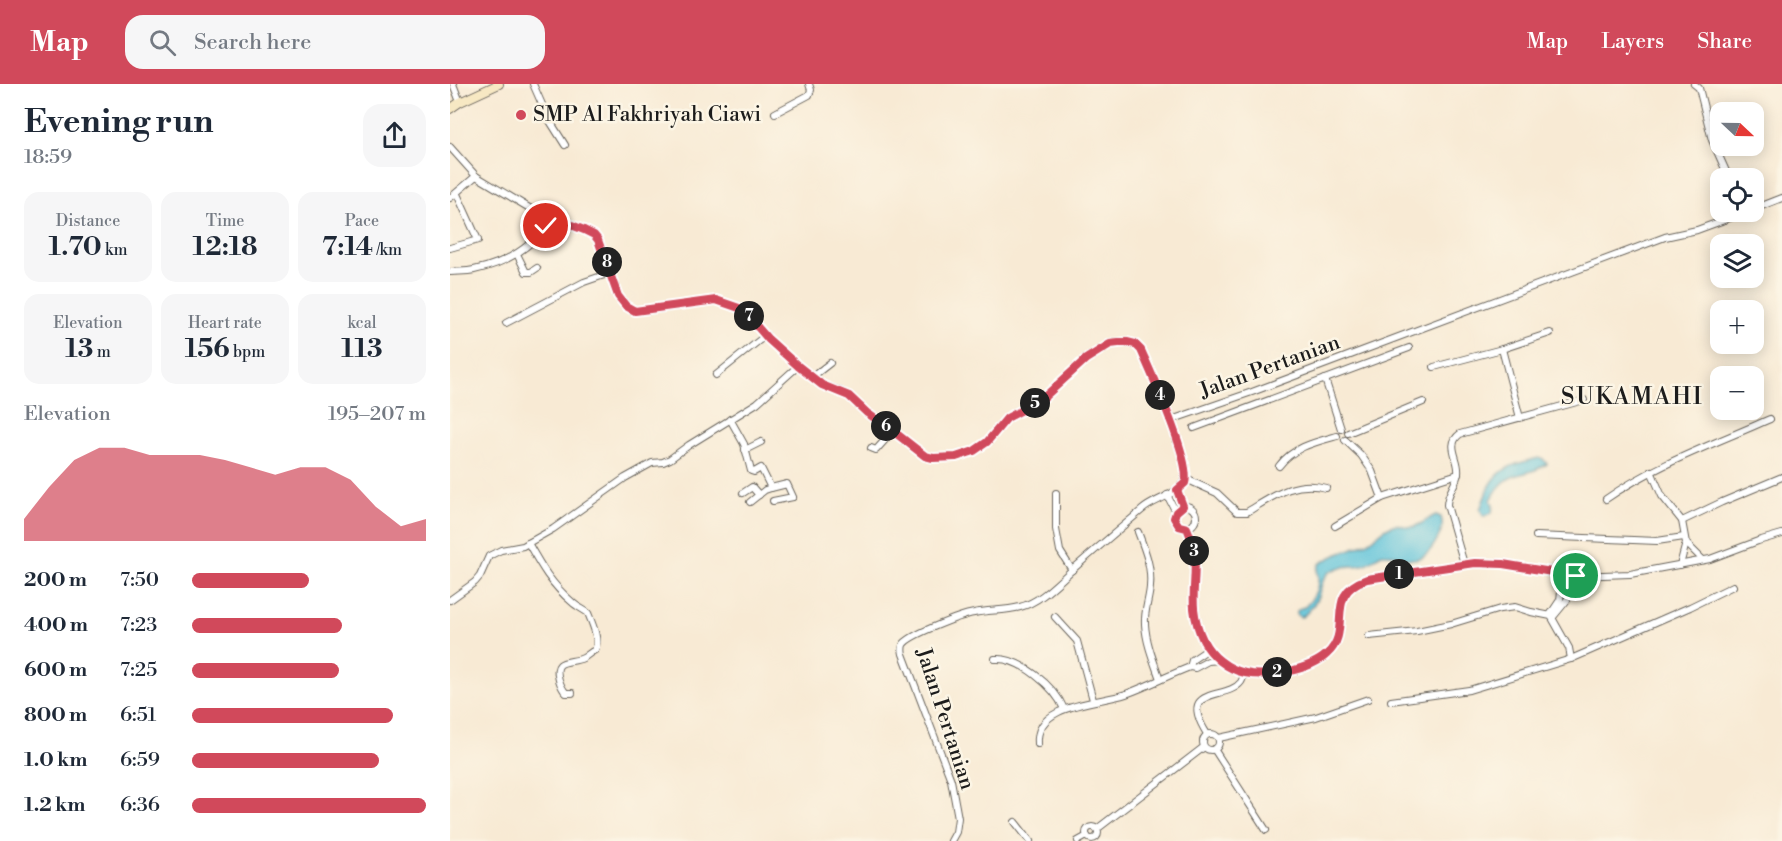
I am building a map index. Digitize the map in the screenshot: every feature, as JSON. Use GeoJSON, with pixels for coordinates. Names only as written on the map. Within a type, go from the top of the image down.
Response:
{"type":"FeatureCollection","features":[{"type":"Feature","properties":{"kind":"main road"},"geometry":{"type":"LineString","coordinates":[[454,105],[486,87],[499,84]]}},
{"type":"Feature","properties":{"kind":"street"},"geometry":{"type":"LineString","coordinates":[[453,84],[454,105]]}},
{"type":"Feature","properties":{"kind":"street"},"geometry":{"type":"LineString","coordinates":[[533,84],[548,117],[565,145]]}},
{"type":"Feature","properties":{"kind":"street"},"geometry":{"type":"LineString","coordinates":[[775,113],[808,95],[811,90],[809,84]]}},
{"type":"Feature","properties":{"kind":"street"},"geometry":{"type":"LineString","coordinates":[[1694,84],[1699,88],[1712,140],[1725,168]]}},
{"type":"Feature","properties":{"kind":"street"},"geometry":{"type":"LineString","coordinates":[[450,147],[476,176],[531,209],[594,235],[601,246],[618,296],[632,310],[656,309],[716,300],[742,309],[768,339],[798,366],[822,385],[849,396],[867,413],[925,456],[956,457],[974,451],[987,442],[1007,418],[1041,400],[1086,359],[1110,344],[1120,342],[1135,344],[1141,350],[1171,420],[1186,470],[1186,479],[1217,493],[1240,513],[1246,512],[1291,487],[1314,485],[1326,488]]}},
{"type":"Feature","properties":{"kind":"street"},"geometry":{"type":"LineString","coordinates":[[450,198],[476,176]]}},
{"type":"Feature","properties":{"kind":"street"},"geometry":{"type":"LineString","coordinates":[[450,248],[478,240],[457,194]]}},
{"type":"Feature","properties":{"kind":"street"},"geometry":{"type":"LineString","coordinates":[[1764,205],[1782,198]]}},
{"type":"Feature","properties":{"kind":"street"},"geometry":{"type":"LineString","coordinates":[[450,272],[472,271],[517,254],[539,237],[552,217]]}},
{"type":"Feature","properties":{"kind":"street","name":"Jalan Pertanian"},"geometry":{"type":"LineString","coordinates":[[1171,420],[1252,392],[1665,237],[1697,230],[1719,222]]}},
{"type":"Feature","properties":{"kind":"street"},"geometry":{"type":"LineString","coordinates":[[517,254],[526,272],[537,268]]}},
{"type":"Feature","properties":{"kind":"street"},"geometry":{"type":"LineString","coordinates":[[506,323],[584,282],[610,273]]}},
{"type":"Feature","properties":{"kind":"street"},"geometry":{"type":"LineString","coordinates":[[1434,367],[1502,349],[1550,333]]}},
{"type":"Feature","properties":{"kind":"street"},"geometry":{"type":"LineString","coordinates":[[716,375],[766,335]]}},
{"type":"Feature","properties":{"kind":"street"},"geometry":{"type":"LineString","coordinates":[[1194,428],[1409,348]]}},
{"type":"Feature","properties":{"kind":"street"},"geometry":{"type":"LineString","coordinates":[[1502,349],[1520,417]]}},
{"type":"Feature","properties":{"kind":"street"},"geometry":{"type":"LineString","coordinates":[[812,377],[830,363]]}},
{"type":"Feature","properties":{"kind":"street"},"geometry":{"type":"LineString","coordinates":[[450,600],[475,582],[489,556],[501,550],[518,548],[528,543],[625,478],[652,463],[670,459],[746,411],[798,366]]}},
{"type":"Feature","properties":{"kind":"street"},"geometry":{"type":"LineString","coordinates":[[1325,379],[1341,429],[1345,430],[1346,436],[1372,471],[1382,498]]}},
{"type":"Feature","properties":{"kind":"street"},"geometry":{"type":"LineString","coordinates":[[1464,564],[1447,505],[1458,474],[1452,446],[1456,436],[1584,400]]}},
{"type":"Feature","properties":{"kind":"street"},"geometry":{"type":"LineString","coordinates":[[1280,466],[1289,455],[1311,443],[1337,436],[1340,439],[1423,402]]}},
{"type":"Feature","properties":{"kind":"street"},"geometry":{"type":"LineString","coordinates":[[730,419],[744,444],[751,471],[754,472],[761,468],[771,488]]}},
{"type":"Feature","properties":{"kind":"street"},"geometry":{"type":"LineString","coordinates":[[1606,499],[1651,471],[1770,419]]}},
{"type":"Feature","properties":{"kind":"street"},"geometry":{"type":"LineString","coordinates":[[1337,436],[1341,429]]}},
{"type":"Feature","properties":{"kind":"street"},"geometry":{"type":"LineString","coordinates":[[871,448],[876,450],[893,431]]}},
{"type":"Feature","properties":{"kind":"street"},"geometry":{"type":"LineString","coordinates":[[745,450],[761,442]]}},
{"type":"Feature","properties":{"kind":"street"},"geometry":{"type":"LineString","coordinates":[[1651,471],[1662,496],[1682,521],[1685,540],[1680,565]]}},
{"type":"Feature","properties":{"kind":"street"},"geometry":{"type":"LineString","coordinates":[[1335,526],[1382,498],[1458,474]]}},
{"type":"Feature","properties":{"kind":"street"},"geometry":{"type":"LineString","coordinates":[[1682,521],[1782,477]]}},
{"type":"Feature","properties":{"kind":"street","name":"Jalan Pertanian"},"geometry":{"type":"LineString","coordinates":[[951,841],[956,832],[958,818],[953,786],[903,654],[903,645],[906,641],[956,618],[1028,604],[1053,587],[1143,508],[1177,490],[1186,479]]}},
{"type":"Feature","properties":{"kind":"street"},"geometry":{"type":"LineString","coordinates":[[750,502],[771,488],[787,484],[793,497],[772,501]]}},
{"type":"Feature","properties":{"kind":"street"},"geometry":{"type":"LineString","coordinates":[[743,493],[752,487],[759,495]]}},
{"type":"Feature","properties":{"kind":"street"},"geometry":{"type":"LineString","coordinates":[[1177,490],[1183,506]]}},
{"type":"Feature","properties":{"kind":"street"},"geometry":{"type":"LineString","coordinates":[[1056,493],[1056,529],[1060,551],[1071,570]]}},
{"type":"Feature","properties":{"kind":"street"},"geometry":{"type":"LineString","coordinates":[[1167,495],[1176,512]]}},
{"type":"Feature","properties":{"kind":"street"},"geometry":{"type":"LineString","coordinates":[[1183,506],[1192,508],[1196,513],[1195,522],[1187,528],[1176,524],[1174,518],[1176,512],[1183,506]]}},
{"type":"Feature","properties":{"kind":"street"},"geometry":{"type":"LineString","coordinates":[[1187,528],[1194,553],[1193,610],[1206,645],[1213,655],[1227,666],[1245,673],[1266,674],[1306,666],[1318,661],[1332,649],[1340,626],[1341,607],[1345,593],[1360,581],[1464,564],[1503,564],[1576,576],[1630,574],[1703,560],[1782,534]]}},
{"type":"Feature","properties":{"kind":"street"},"geometry":{"type":"LineString","coordinates":[[1138,532],[1146,552],[1151,577],[1145,612],[1145,628],[1160,679]]}},
{"type":"Feature","properties":{"kind":"street"},"geometry":{"type":"LineString","coordinates":[[1536,536],[1685,540]]}},
{"type":"Feature","properties":{"kind":"street"},"geometry":{"type":"LineString","coordinates":[[1685,540],[1703,560]]}},
{"type":"Feature","properties":{"kind":"street"},"geometry":{"type":"LineString","coordinates":[[528,543],[545,573],[573,603],[588,613],[592,625],[597,648],[584,658],[563,663],[557,670],[562,690],[572,693]]}},
{"type":"Feature","properties":{"kind":"street"},"geometry":{"type":"LineString","coordinates":[[1551,616],[1560,600],[1563,574]]}},
{"type":"Feature","properties":{"kind":"street"},"geometry":{"type":"LineString","coordinates":[[1551,616],[1569,597],[1576,576]]}},
{"type":"Feature","properties":{"kind":"street"},"geometry":{"type":"LineString","coordinates":[[1391,701],[1469,690],[1571,659],[1733,586]]}},
{"type":"Feature","properties":{"kind":"street"},"geometry":{"type":"LineString","coordinates":[[1369,636],[1417,631],[1515,607],[1551,616],[1569,648],[1571,659]]}},
{"type":"Feature","properties":{"kind":"street"},"geometry":{"type":"LineString","coordinates":[[1055,617],[1077,641],[1093,700]]}},
{"type":"Feature","properties":{"kind":"street"},"geometry":{"type":"LineString","coordinates":[[1190,667],[1192,660],[1204,652],[1206,645]]}},
{"type":"Feature","properties":{"kind":"street"},"geometry":{"type":"LineString","coordinates":[[994,658],[1002,658],[1034,672],[1060,699],[1064,709]]}},
{"type":"Feature","properties":{"kind":"street"},"geometry":{"type":"LineString","coordinates":[[1038,744],[1037,737],[1047,721],[1064,709],[1093,700],[1115,698],[1190,667],[1195,668],[1208,661],[1220,660]]}},
{"type":"Feature","properties":{"kind":"street"},"geometry":{"type":"LineString","coordinates":[[1207,735],[1199,720],[1200,703],[1207,696],[1236,686],[1245,673]]}},
{"type":"Feature","properties":{"kind":"street"},"geometry":{"type":"LineString","coordinates":[[1218,738],[1316,717],[1368,699]]}},
{"type":"Feature","properties":{"kind":"street"},"geometry":{"type":"LineString","coordinates":[[1212,733],[1218,738],[1219,744],[1214,749],[1209,750],[1204,747],[1202,742],[1207,735],[1212,733]]}},
{"type":"Feature","properties":{"kind":"street"},"geometry":{"type":"LineString","coordinates":[[1097,829],[1204,747]]}},
{"type":"Feature","properties":{"kind":"street"},"geometry":{"type":"LineString","coordinates":[[1214,749],[1266,830]]}},
{"type":"Feature","properties":{"kind":"street"},"geometry":{"type":"LineString","coordinates":[[1015,822],[1030,841]]}},
{"type":"Feature","properties":{"kind":"street"},"geometry":{"type":"LineString","coordinates":[[1087,836],[1088,827],[1093,826],[1097,829]]}},
{"type":"Feature","properties":{"kind":"street"},"geometry":{"type":"LineString","coordinates":[[1087,836],[1097,839],[1097,829]]}},
{"type":"Feature","properties":{"kind":"street"},"geometry":{"type":"LineString","coordinates":[[1078,841],[1087,836]]}},
{"type":"Feature","properties":{"kind":"water"},"geometry":{"type":"Polygon","coordinates":[[[1539,458],[1547,464],[1510,478],[1503,483],[1491,500],[1492,513],[1484,516],[1480,510],[1494,479],[1507,468],[1539,458]]]}},
{"type":"Feature","properties":{"kind":"water"},"geometry":{"type":"Polygon","coordinates":[[[1436,515],[1441,517],[1441,530],[1431,549],[1423,556],[1408,559],[1382,554],[1363,565],[1346,566],[1334,570],[1325,578],[1316,602],[1303,616],[1297,615],[1297,611],[1305,607],[1315,593],[1318,583],[1317,569],[1322,562],[1370,541],[1389,526],[1414,527],[1436,515]]]}},
{"type":"Feature","properties":{"kind":"place","name":"SMP Al Fakhriyah Ciawi"},"geometry":{"type":"Point","coordinates":[521,115]}},
{"type":"Feature","properties":{"kind":"district","name":"SUKAMAHI"},"geometry":{"type":"Point","coordinates":[1632,397]}},
{"type":"Feature","properties":{"kind":"route"},"geometry":{"type":"LineString","coordinates":[[546,226],[552,217],[594,235],[601,246],[618,296],[632,310],[656,309],[716,300],[742,309],[768,339],[822,385],[849,396],[867,413],[925,456],[933,458],[956,457],[974,451],[987,442],[1007,418],[1041,400],[1086,359],[1110,344],[1127,342],[1135,344],[1141,350],[1171,420],[1186,470],[1185,483],[1177,490],[1183,506],[1178,509],[1174,518],[1176,524],[1187,528],[1194,553],[1192,599],[1196,622],[1203,640],[1213,655],[1227,666],[1245,673],[1266,674],[1297,669],[1318,661],[1327,654],[1332,649],[1339,632],[1341,607],[1345,593],[1360,581],[1475,563],[1503,564],[1576,576]]}}]}
